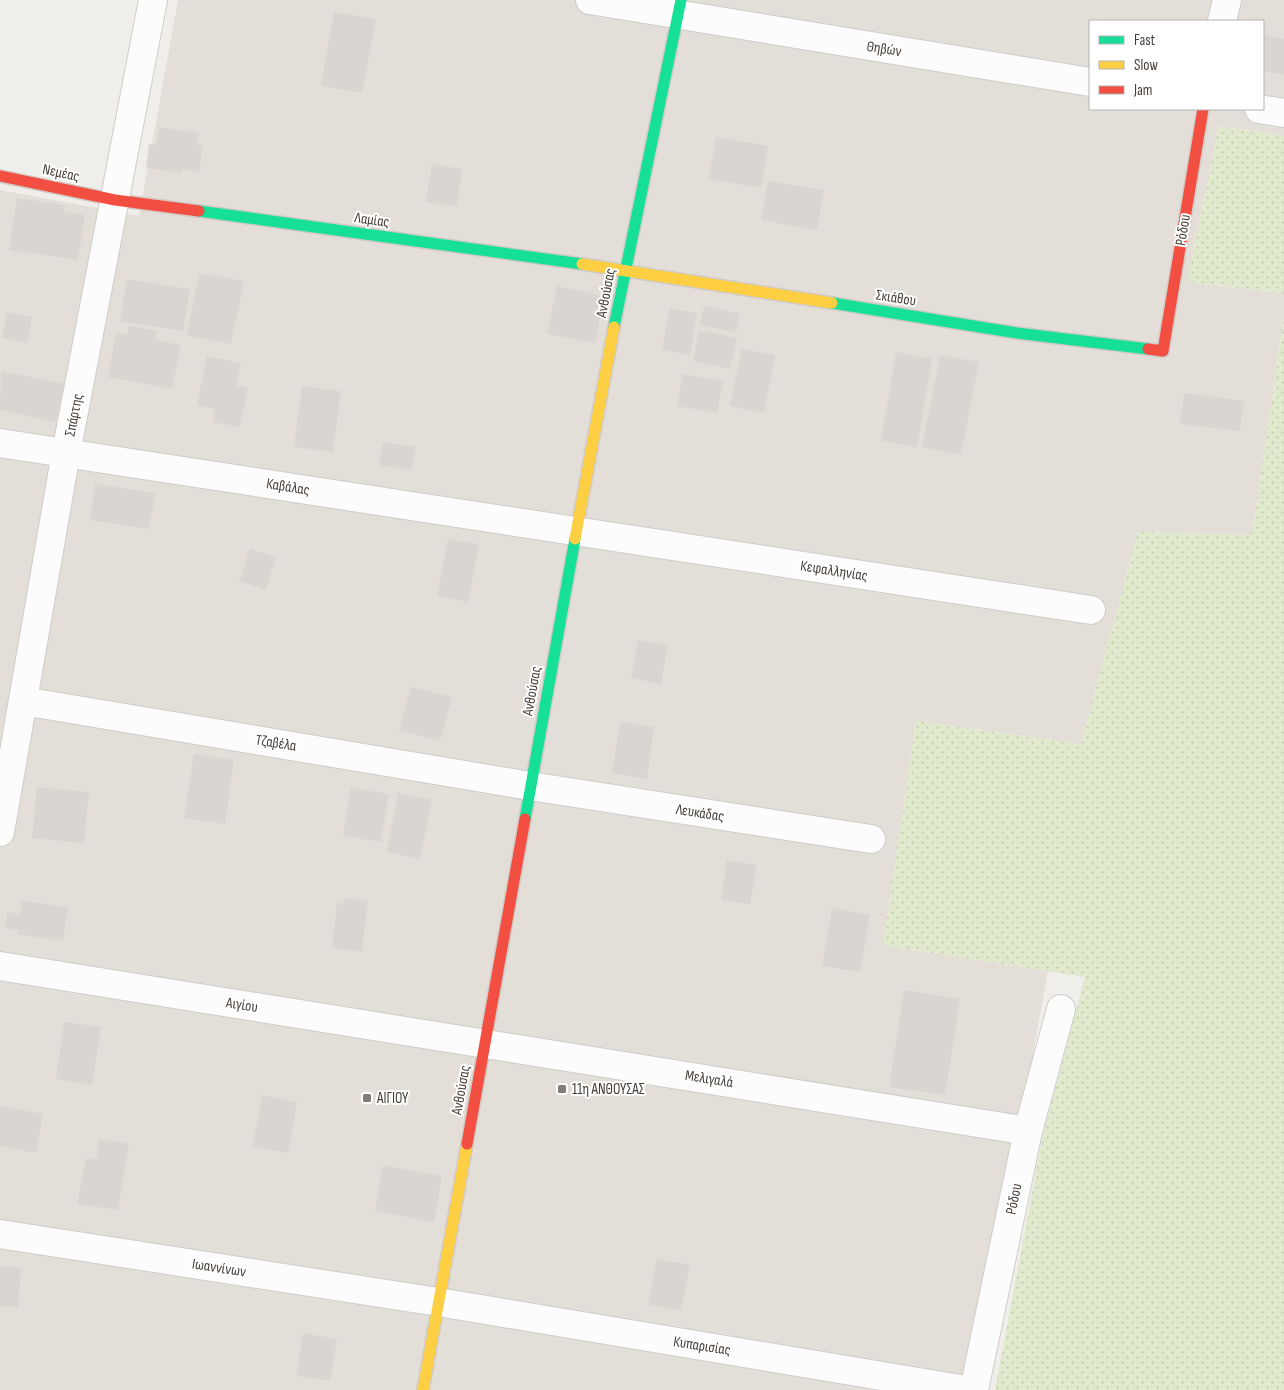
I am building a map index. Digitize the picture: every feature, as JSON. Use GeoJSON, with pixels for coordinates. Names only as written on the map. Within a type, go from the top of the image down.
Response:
{"type":"FeatureCollection","features":[{"type":"Feature","properties":{"kind":"street","name":"Σπάρτης"},"geometry":{"type":"LineString","coordinates":[[0,832],[66,453],[153,0]]}},
{"type":"Feature","properties":{"kind":"street","name":"Θηβών"},"geometry":{"type":"LineString","coordinates":[[590,0],[679,8],[1089,82]]}},
{"type":"Feature","properties":{"kind":"street"},"geometry":{"type":"LineString","coordinates":[[1222,20],[1227,0]]}},
{"type":"Feature","properties":{"kind":"street","name":"Ανθούσας"},"geometry":{"type":"LineString","coordinates":[[423,1390],[576,532],[625,270],[679,8]]}},
{"type":"Feature","properties":{"kind":"street","name":"Ρόδου"},"geometry":{"type":"LineString","coordinates":[[1163,350],[1203,110]]}},
{"type":"Feature","properties":{"kind":"street"},"geometry":{"type":"LineString","coordinates":[[1264,110],[1284,113]]}},
{"type":"Feature","properties":{"kind":"street","name":"Νεμέας"},"geometry":{"type":"LineString","coordinates":[[0,176],[115,200]]}},
{"type":"Feature","properties":{"kind":"street","name":"Λαμίας"},"geometry":{"type":"LineString","coordinates":[[115,200],[625,270]]}},
{"type":"Feature","properties":{"kind":"street","name":"Σκιάθου"},"geometry":{"type":"LineString","coordinates":[[625,270],[1017,333],[1163,350]]}},
{"type":"Feature","properties":{"kind":"street","name":"Καβάλας"},"geometry":{"type":"LineString","coordinates":[[0,442],[576,532]]}},
{"type":"Feature","properties":{"kind":"street","name":"Κεφαλληνίας"},"geometry":{"type":"LineString","coordinates":[[576,532],[1091,610]]}},
{"type":"Feature","properties":{"kind":"street","name":"Τζαβέλα"},"geometry":{"type":"LineString","coordinates":[[23,701],[530,786]]}},
{"type":"Feature","properties":{"kind":"street","name":"Λευκάδας"},"geometry":{"type":"LineString","coordinates":[[530,786],[871,839]]}},
{"type":"Feature","properties":{"kind":"street","name":"Αιγίου"},"geometry":{"type":"LineString","coordinates":[[0,966],[484,1044]]}},
{"type":"Feature","properties":{"kind":"street","name":"Ρόδου"},"geometry":{"type":"LineString","coordinates":[[974,1390],[1028,1131],[1061,1009]]}},
{"type":"Feature","properties":{"kind":"street","name":"Μελιγαλά"},"geometry":{"type":"LineString","coordinates":[[484,1044],[1028,1131]]}},
{"type":"Feature","properties":{"kind":"street","name":"Ιωαννίνων"},"geometry":{"type":"LineString","coordinates":[[0,1234],[438,1302]]}},
{"type":"Feature","properties":{"kind":"street","name":"Κυπαρισίας"},"geometry":{"type":"LineString","coordinates":[[438,1302],[966,1390]]}},
{"type":"Feature","properties":{"kind":"shaded area"},"geometry":{"type":"Polygon","coordinates":[[[178,0],[1284,0],[1284,136],[1219,126],[1187,282],[1284,293],[1284,316],[1252,535],[1138,532],[1081,744],[916,721],[883,945],[1048,971],[972,1390],[0,1390],[0,190],[139,216],[178,0]]]}},
{"type":"Feature","properties":{"kind":"green space"},"geometry":{"type":"Polygon","coordinates":[[[1219,126],[1284,136],[1284,293],[1187,282],[1219,126]]]}},
{"type":"Feature","properties":{"kind":"green space"},"geometry":{"type":"Polygon","coordinates":[[[1284,316],[1284,1390],[995,1390],[1043,1135],[1085,977],[883,945],[916,721],[1081,744],[1138,532],[1252,535],[1284,316]]]}},
{"type":"Feature","properties":{"kind":"building"},"geometry":{"type":"Polygon","coordinates":[[[334,12],[376,19],[362,93],[321,86],[334,12]]]}},
{"type":"Feature","properties":{"kind":"building"},"geometry":{"type":"Polygon","coordinates":[[[1264,34],[1284,39],[1284,75],[1264,71],[1264,34]]]}},
{"type":"Feature","properties":{"kind":"building"},"geometry":{"type":"Polygon","coordinates":[[[159,127],[199,133],[197,145],[203,146],[199,172],[183,169],[182,173],[146,168],[149,144],[156,145],[159,127]]]}},
{"type":"Feature","properties":{"kind":"building"},"geometry":{"type":"Polygon","coordinates":[[[716,137],[768,146],[761,188],[709,179],[716,137]]]}},
{"type":"Feature","properties":{"kind":"building"},"geometry":{"type":"Polygon","coordinates":[[[432,164],[462,169],[457,206],[426,202],[432,164]]]}},
{"type":"Feature","properties":{"kind":"building"},"geometry":{"type":"Polygon","coordinates":[[[768,181],[824,190],[817,230],[761,220],[768,181]]]}},
{"type":"Feature","properties":{"kind":"building"},"geometry":{"type":"Polygon","coordinates":[[[17,198],[65,205],[64,212],[85,215],[78,260],[9,250],[17,198]]]}},
{"type":"Feature","properties":{"kind":"building"},"geometry":{"type":"Polygon","coordinates":[[[199,273],[244,281],[231,344],[187,336],[199,273]]]}},
{"type":"Feature","properties":{"kind":"building"},"geometry":{"type":"Polygon","coordinates":[[[127,279],[190,289],[183,331],[120,321],[127,279]]]}},
{"type":"Feature","properties":{"kind":"building"},"geometry":{"type":"Polygon","coordinates":[[[557,286],[604,296],[595,343],[547,334],[557,286]]]}},
{"type":"Feature","properties":{"kind":"building"},"geometry":{"type":"Polygon","coordinates":[[[704,306],[740,314],[736,333],[700,325],[704,306]]]}},
{"type":"Feature","properties":{"kind":"building"},"geometry":{"type":"Polygon","coordinates":[[[670,308],[697,313],[690,355],[662,350],[670,308]]]}},
{"type":"Feature","properties":{"kind":"building"},"geometry":{"type":"Polygon","coordinates":[[[7,312],[32,317],[27,343],[2,338],[7,312]]]}},
{"type":"Feature","properties":{"kind":"building"},"geometry":{"type":"Polygon","coordinates":[[[129,326],[157,331],[156,340],[181,345],[172,389],[108,377],[116,333],[127,335],[129,326]]]}},
{"type":"Feature","properties":{"kind":"building"},"geometry":{"type":"Polygon","coordinates":[[[699,330],[737,338],[730,369],[693,361],[699,330]]]}},
{"type":"Feature","properties":{"kind":"building"},"geometry":{"type":"Polygon","coordinates":[[[742,349],[775,355],[764,413],[730,406],[742,349]]]}},
{"type":"Feature","properties":{"kind":"building"},"geometry":{"type":"Polygon","coordinates":[[[896,352],[932,359],[917,447],[881,441],[896,352]]]}},
{"type":"Feature","properties":{"kind":"building"},"geometry":{"type":"Polygon","coordinates":[[[940,355],[979,362],[961,455],[922,447],[940,355]]]}},
{"type":"Feature","properties":{"kind":"building"},"geometry":{"type":"Polygon","coordinates":[[[207,356],[241,363],[237,386],[248,388],[240,427],[213,422],[215,409],[197,405],[207,356]]]}},
{"type":"Feature","properties":{"kind":"building"},"geometry":{"type":"Polygon","coordinates":[[[1,371],[64,384],[56,422],[0,410],[1,371]]]}},
{"type":"Feature","properties":{"kind":"building"},"geometry":{"type":"Polygon","coordinates":[[[683,374],[723,381],[717,413],[677,406],[683,374]]]}},
{"type":"Feature","properties":{"kind":"building"},"geometry":{"type":"Polygon","coordinates":[[[302,386],[341,391],[333,452],[294,447],[302,386]]]}},
{"type":"Feature","properties":{"kind":"building"},"geometry":{"type":"Polygon","coordinates":[[[1184,393],[1244,401],[1240,431],[1180,424],[1184,393]]]}},
{"type":"Feature","properties":{"kind":"building"},"geometry":{"type":"Polygon","coordinates":[[[383,442],[416,447],[412,470],[379,465],[383,442]]]}},
{"type":"Feature","properties":{"kind":"building"},"geometry":{"type":"Polygon","coordinates":[[[95,484],[155,493],[149,529],[90,520],[95,484]]]}},
{"type":"Feature","properties":{"kind":"building"},"geometry":{"type":"Polygon","coordinates":[[[448,539],[479,544],[468,602],[437,596],[448,539]]]}},
{"type":"Feature","properties":{"kind":"building"},"geometry":{"type":"Polygon","coordinates":[[[250,549],[276,557],[266,590],[239,581],[250,549]]]}},
{"type":"Feature","properties":{"kind":"building"},"geometry":{"type":"Polygon","coordinates":[[[638,640],[668,645],[661,684],[631,678],[638,640]]]}},
{"type":"Feature","properties":{"kind":"building"},"geometry":{"type":"Polygon","coordinates":[[[411,687],[452,697],[440,741],[399,730],[411,687]]]}},
{"type":"Feature","properties":{"kind":"building"},"geometry":{"type":"Polygon","coordinates":[[[620,722],[654,727],[647,779],[612,773],[620,722]]]}},
{"type":"Feature","properties":{"kind":"building"},"geometry":{"type":"Polygon","coordinates":[[[194,754],[234,760],[225,824],[184,818],[194,754]]]}},
{"type":"Feature","properties":{"kind":"building"},"geometry":{"type":"Polygon","coordinates":[[[37,787],[89,792],[84,843],[32,838],[37,787]]]}},
{"type":"Feature","properties":{"kind":"building"},"geometry":{"type":"Polygon","coordinates":[[[351,788],[389,794],[381,842],[343,836],[351,788]]]}},
{"type":"Feature","properties":{"kind":"building"},"geometry":{"type":"Polygon","coordinates":[[[398,793],[432,800],[420,859],[387,852],[398,793]]]}},
{"type":"Feature","properties":{"kind":"building"},"geometry":{"type":"Polygon","coordinates":[[[727,860],[757,865],[750,904],[721,900],[727,860]]]}},
{"type":"Feature","properties":{"kind":"building"},"geometry":{"type":"Polygon","coordinates":[[[344,898],[368,901],[362,952],[332,948],[337,903],[343,904],[344,898]]]}},
{"type":"Feature","properties":{"kind":"building"},"geometry":{"type":"Polygon","coordinates":[[[22,901],[68,907],[63,941],[17,934],[18,930],[5,928],[7,912],[20,914],[22,901]]]}},
{"type":"Feature","properties":{"kind":"building"},"geometry":{"type":"Polygon","coordinates":[[[832,908],[870,915],[860,972],[822,966],[832,908]]]}},
{"type":"Feature","properties":{"kind":"building"},"geometry":{"type":"Polygon","coordinates":[[[904,990],[960,999],[945,1095],[889,1087],[904,990]]]}},
{"type":"Feature","properties":{"kind":"building"},"geometry":{"type":"Polygon","coordinates":[[[64,1022],[101,1027],[92,1085],[56,1079],[64,1022]]]}},
{"type":"Feature","properties":{"kind":"building"},"geometry":{"type":"Polygon","coordinates":[[[262,1095],[297,1102],[288,1153],[253,1146],[262,1095]]]}},
{"type":"Feature","properties":{"kind":"building"},"geometry":{"type":"Polygon","coordinates":[[[0,1106],[43,1114],[36,1153],[0,1146],[0,1106]]]}},
{"type":"Feature","properties":{"kind":"building"},"geometry":{"type":"Polygon","coordinates":[[[99,1139],[129,1144],[118,1210],[77,1204],[86,1158],[96,1160],[99,1139]]]}},
{"type":"Feature","properties":{"kind":"building"},"geometry":{"type":"Polygon","coordinates":[[[383,1165],[442,1176],[434,1222],[375,1211],[383,1165]]]}},
{"type":"Feature","properties":{"kind":"building"},"geometry":{"type":"Polygon","coordinates":[[[657,1259],[690,1265],[681,1311],[648,1304],[657,1259]]]}},
{"type":"Feature","properties":{"kind":"building"},"geometry":{"type":"Polygon","coordinates":[[[0,1266],[21,1268],[18,1307],[0,1306],[0,1266]]]}},
{"type":"Feature","properties":{"kind":"building"},"geometry":{"type":"Polygon","coordinates":[[[303,1333],[337,1339],[330,1381],[296,1376],[303,1333]]]}},
{"type":"Feature","properties":{"kind":"traffic: fast"},"geometry":{"type":"LineString","coordinates":[[614,327],[681,0]]}},
{"type":"Feature","properties":{"kind":"traffic: fast"},"geometry":{"type":"LineString","coordinates":[[199,211],[582,264]]}},
{"type":"Feature","properties":{"kind":"traffic: fast"},"geometry":{"type":"LineString","coordinates":[[832,303],[1017,333],[1148,349]]}},
{"type":"Feature","properties":{"kind":"traffic: fast"},"geometry":{"type":"LineString","coordinates":[[525,819],[575,539]]}},
{"type":"Feature","properties":{"kind":"traffic: slow"},"geometry":{"type":"LineString","coordinates":[[582,264],[832,303]]}},
{"type":"Feature","properties":{"kind":"traffic: slow"},"geometry":{"type":"LineString","coordinates":[[575,539],[614,327]]}},
{"type":"Feature","properties":{"kind":"traffic: slow"},"geometry":{"type":"LineString","coordinates":[[423,1390],[467,1144]]}},
{"type":"Feature","properties":{"kind":"traffic: jam"},"geometry":{"type":"LineString","coordinates":[[1148,349],[1163,351],[1203,110]]}},
{"type":"Feature","properties":{"kind":"traffic: jam"},"geometry":{"type":"LineString","coordinates":[[0,176],[115,200],[199,211]]}},
{"type":"Feature","properties":{"kind":"traffic: jam"},"geometry":{"type":"LineString","coordinates":[[467,1144],[525,819]]}},
{"type":"Feature","properties":{"kind":"place","name":"11η ΑΝΘΟΥΣΑΣ"},"geometry":{"type":"Point","coordinates":[562,1089]}},
{"type":"Feature","properties":{"kind":"place","name":"ΑΙΓΙΟΥ"},"geometry":{"type":"Point","coordinates":[367,1098]}}]}
